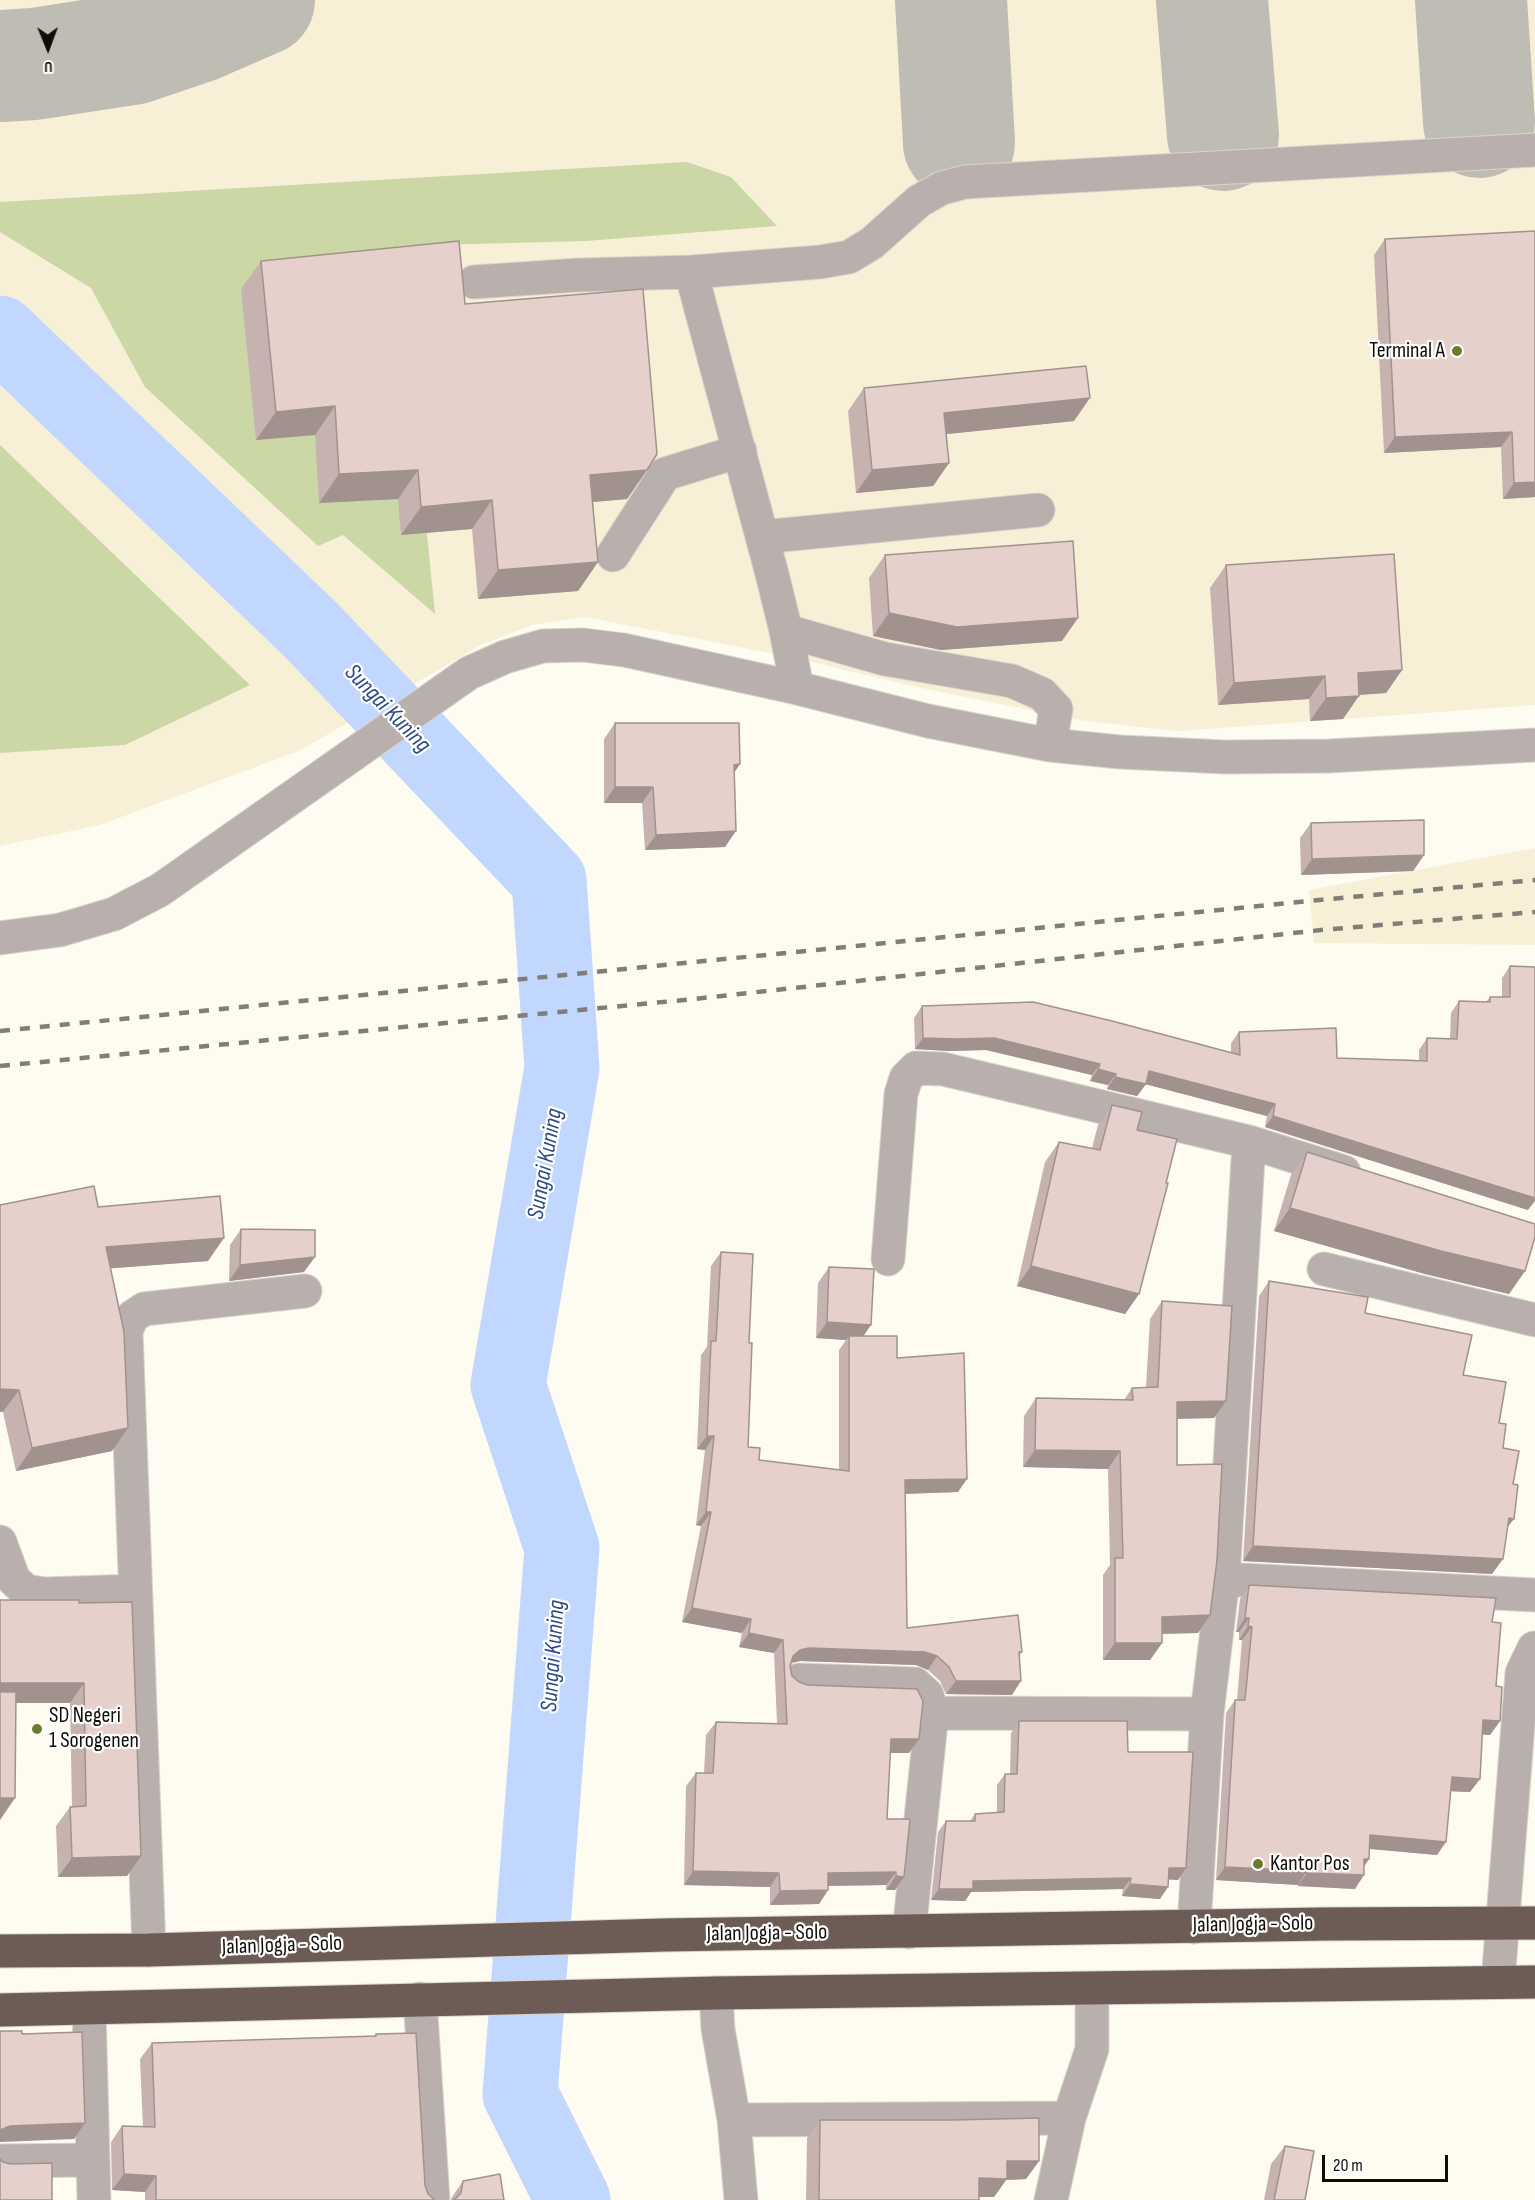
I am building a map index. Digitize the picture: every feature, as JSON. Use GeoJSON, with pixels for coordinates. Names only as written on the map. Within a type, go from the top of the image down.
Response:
{"type":"FeatureCollection","features":[{"type":"Feature","properties":{"kind":"highway","name":"Jalan Jogja - Solo"},"geometry":{"type":"LineString","coordinates":[[0,1951],[149,1950],[664,1935],[1518,1923]]}},
{"type":"Feature","properties":{"kind":"highway"},"geometry":{"type":"LineString","coordinates":[[0,2010],[716,1993],[1515,1982]]}},
{"type":"Feature","properties":{"kind":"street"},"geometry":{"type":"LineString","coordinates":[[474,282],[579,275],[691,272],[820,262],[849,257],[872,243],[919,201],[942,188],[965,182],[1535,150]]}},
{"type":"Feature","properties":{"kind":"street"},"geometry":{"type":"LineString","coordinates":[[691,272],[786,631],[797,688]]}},
{"type":"Feature","properties":{"kind":"street"},"geometry":{"type":"LineString","coordinates":[[613,555],[665,474],[740,452]]}},
{"type":"Feature","properties":{"kind":"street"},"geometry":{"type":"LineString","coordinates":[[762,537],[1038,510]]}},
{"type":"Feature","properties":{"kind":"street"},"geometry":{"type":"LineString","coordinates":[[786,631],[885,659],[1012,681],[1042,694],[1056,709],[1050,745]]}},
{"type":"Feature","properties":{"kind":"street"},"geometry":{"type":"LineString","coordinates":[[0,938],[60,930],[114,914],[160,890],[344,759],[470,673],[505,657],[543,646],[584,645],[624,650],[797,688],[928,721],[1050,745],[1120,752],[1225,757],[1329,756],[1534,746]]}},
{"type":"Feature","properties":{"kind":"street"},"geometry":{"type":"LineString","coordinates":[[888,1259],[901,1094],[906,1078],[916,1068],[944,1069],[1249,1142],[1372,1181]]}},
{"type":"Feature","properties":{"kind":"street"},"geometry":{"type":"LineString","coordinates":[[1194,1926],[1207,1714],[1223,1580],[1249,1142]]}},
{"type":"Feature","properties":{"kind":"street"},"geometry":{"type":"LineString","coordinates":[[1324,1269],[1535,1320]]}},
{"type":"Feature","properties":{"kind":"street"},"geometry":{"type":"LineString","coordinates":[[149,1950],[126,1331],[132,1317],[144,1310],[305,1291]]}},
{"type":"Feature","properties":{"kind":"street"},"geometry":{"type":"LineString","coordinates":[[0,1542],[14,1580],[26,1591],[45,1594],[135,1592]]}},
{"type":"Feature","properties":{"kind":"street"},"geometry":{"type":"LineString","coordinates":[[1223,1580],[1535,1595]]}},
{"type":"Feature","properties":{"kind":"street"},"geometry":{"type":"LineString","coordinates":[[1518,1923],[1522,1673],[1535,1646]]}},
{"type":"Feature","properties":{"kind":"street"},"geometry":{"type":"LineString","coordinates":[[799,1680],[915,1684],[927,1695],[933,1713],[909,1932]]}},
{"type":"Feature","properties":{"kind":"street"},"geometry":{"type":"LineString","coordinates":[[1515,1982],[1535,1710]]}},
{"type":"Feature","properties":{"kind":"street"},"geometry":{"type":"LineString","coordinates":[[933,1713],[1207,1714]]}},
{"type":"Feature","properties":{"kind":"street"},"geometry":{"type":"LineString","coordinates":[[1051,2200],[1069,2118],[1092,2049],[1092,1989]]}},
{"type":"Feature","properties":{"kind":"street"},"geometry":{"type":"LineString","coordinates":[[716,1993],[718,2030],[734,2120],[741,2200]]}},
{"type":"Feature","properties":{"kind":"street"},"geometry":{"type":"LineString","coordinates":[[420,1999],[434,2200]]}},
{"type":"Feature","properties":{"kind":"street"},"geometry":{"type":"LineString","coordinates":[[89,2008],[94,2200]]}},
{"type":"Feature","properties":{"kind":"street"},"geometry":{"type":"LineString","coordinates":[[734,2120],[1069,2118]]}},
{"type":"Feature","properties":{"kind":"street"},"geometry":{"type":"LineString","coordinates":[[0,2161],[93,2160]]}},
{"type":"Feature","properties":{"kind":"shaded area"},"geometry":{"type":"Polygon","coordinates":[[[0,0],[1535,0],[1535,705],[1179,731],[1084,721],[912,686],[790,657],[585,617],[532,625],[481,645],[301,750],[100,825],[0,846],[0,0]]]}},
{"type":"Feature","properties":{"kind":"shaded area"},"geometry":{"type":"Polygon","coordinates":[[[1535,848],[1535,945],[1314,943],[1309,890],[1535,848]]]}},
{"type":"Feature","properties":{"kind":"green space"},"geometry":{"type":"Polygon","coordinates":[[[687,162],[731,177],[777,226],[586,241],[398,246],[435,614],[343,535],[318,546],[145,387],[91,288],[0,232],[0,202],[687,162]]]}},
{"type":"Feature","properties":{"kind":"green space"},"geometry":{"type":"Polygon","coordinates":[[[0,445],[250,685],[125,745],[0,753],[0,445]]]}},
{"type":"Feature","properties":{"kind":"building","name":"Terminal A"},"geometry":{"type":"Polygon","coordinates":[[[1535,231],[1535,482],[1514,483],[1512,432],[1395,437],[1385,239],[1535,231]]]}},
{"type":"Feature","properties":{"kind":"building"},"geometry":{"type":"Polygon","coordinates":[[[459,241],[465,304],[643,289],[657,454],[647,470],[590,475],[598,562],[498,570],[492,500],[421,507],[418,470],[339,474],[335,406],[276,412],[261,261],[459,241]]]}},
{"type":"Feature","properties":{"kind":"building"},"geometry":{"type":"Polygon","coordinates":[[[1086,366],[1090,398],[944,413],[949,463],[872,470],[864,388],[1086,366]]]}},
{"type":"Feature","properties":{"kind":"building"},"geometry":{"type":"Polygon","coordinates":[[[1073,541],[1078,618],[957,627],[889,613],[885,555],[1073,541]]]}},
{"type":"Feature","properties":{"kind":"building"},"geometry":{"type":"Polygon","coordinates":[[[1394,554],[1402,670],[1358,673],[1359,696],[1326,698],[1325,676],[1234,683],[1226,565],[1394,554]]]}},
{"type":"Feature","properties":{"kind":"building"},"geometry":{"type":"Polygon","coordinates":[[[615,723],[739,723],[740,764],[734,765],[736,831],[656,835],[653,787],[615,787],[615,723]]]}},
{"type":"Feature","properties":{"kind":"building"},"geometry":{"type":"Polygon","coordinates":[[[1424,820],[1424,855],[1312,859],[1311,823],[1424,820]]]}},
{"type":"Feature","properties":{"kind":"building"},"geometry":{"type":"Polygon","coordinates":[[[1510,966],[1535,967],[1535,1198],[1273,1116],[1275,1104],[1149,1071],[1146,1084],[1115,1077],[1116,1074],[1098,1069],[1100,1064],[994,1038],[923,1038],[922,1006],[1033,1002],[1240,1055],[1239,1032],[1336,1028],[1337,1058],[1427,1061],[1427,1038],[1457,1039],[1459,1001],[1490,1002],[1490,997],[1510,997],[1510,966]]]}},
{"type":"Feature","properties":{"kind":"building"},"geometry":{"type":"Polygon","coordinates":[[[1112,1105],[1142,1112],[1137,1130],[1177,1139],[1139,1294],[1031,1266],[1059,1142],[1100,1150],[1112,1105]]]}},
{"type":"Feature","properties":{"kind":"building"},"geometry":{"type":"Polygon","coordinates":[[[1307,1152],[1535,1224],[1535,1237],[1525,1271],[1441,1251],[1290,1208],[1307,1152]]]}},
{"type":"Feature","properties":{"kind":"building"},"geometry":{"type":"Polygon","coordinates":[[[94,1186],[98,1207],[220,1196],[224,1238],[106,1247],[124,1332],[128,1428],[32,1448],[19,1390],[0,1389],[0,1205],[94,1186]]]}},
{"type":"Feature","properties":{"kind":"building"},"geometry":{"type":"Polygon","coordinates":[[[241,1229],[315,1230],[315,1257],[240,1265],[241,1229]]]}},
{"type":"Feature","properties":{"kind":"building"},"geometry":{"type":"Polygon","coordinates":[[[721,1252],[753,1254],[748,1447],[760,1448],[759,1460],[849,1471],[849,1336],[897,1336],[897,1358],[964,1353],[967,1479],[905,1480],[907,1628],[1018,1615],[1022,1652],[1019,1652],[1021,1681],[956,1681],[949,1667],[937,1656],[925,1652],[809,1648],[800,1650],[793,1656],[790,1666],[792,1676],[808,1685],[917,1689],[923,1701],[919,1739],[891,1739],[887,1819],[910,1819],[904,1877],[896,1876],[896,1872],[828,1873],[828,1890],[780,1891],[779,1873],[693,1871],[696,1773],[713,1773],[716,1722],[787,1724],[783,1640],[749,1633],[751,1619],[692,1608],[711,1512],[706,1512],[714,1436],[707,1436],[711,1341],[716,1341],[721,1252]]]}},
{"type":"Feature","properties":{"kind":"building"},"geometry":{"type":"Polygon","coordinates":[[[829,1267],[874,1269],[871,1325],[827,1322],[829,1267]]]}},
{"type":"Feature","properties":{"kind":"building"},"geometry":{"type":"Polygon","coordinates":[[[1269,1281],[1368,1297],[1365,1313],[1472,1335],[1463,1375],[1506,1382],[1499,1423],[1506,1424],[1503,1448],[1519,1451],[1513,1484],[1518,1485],[1514,1519],[1509,1518],[1503,1559],[1253,1546],[1269,1281]]]}},
{"type":"Feature","properties":{"kind":"building"},"geometry":{"type":"Polygon","coordinates":[[[1162,1301],[1232,1306],[1226,1401],[1177,1402],[1177,1465],[1222,1464],[1217,1560],[1210,1615],[1162,1617],[1162,1643],[1115,1643],[1115,1558],[1123,1558],[1120,1451],[1035,1450],[1036,1398],[1133,1400],[1132,1388],[1158,1387],[1162,1301]]]}},
{"type":"Feature","properties":{"kind":"building"},"geometry":{"type":"Polygon","coordinates":[[[1249,1585],[1496,1598],[1492,1622],[1501,1623],[1496,1686],[1502,1687],[1500,1721],[1483,1720],[1480,1779],[1452,1777],[1446,1842],[1370,1835],[1369,1859],[1364,1859],[1364,1875],[1225,1867],[1235,1700],[1245,1700],[1252,1627],[1248,1626],[1249,1618],[1245,1618],[1249,1585]]]}},
{"type":"Feature","properties":{"kind":"building"},"geometry":{"type":"Polygon","coordinates":[[[0,1600],[79,1600],[79,1603],[132,1602],[141,1856],[72,1858],[70,1807],[86,1806],[84,1683],[0,1683],[0,1600]]]}},
{"type":"Feature","properties":{"kind":"building"},"geometry":{"type":"Polygon","coordinates":[[[0,1692],[16,1692],[15,1798],[0,1798],[0,1692]]]}},
{"type":"Feature","properties":{"kind":"building"},"geometry":{"type":"Polygon","coordinates":[[[1019,1721],[1127,1721],[1128,1752],[1193,1752],[1186,1868],[1169,1868],[1168,1887],[1130,1884],[1131,1878],[973,1881],[973,1889],[939,1889],[946,1821],[975,1821],[975,1814],[1004,1812],[1005,1774],[1017,1774],[1019,1721]]]}},
{"type":"Feature","properties":{"kind":"building"},"geometry":{"type":"Polygon","coordinates":[[[0,2031],[22,2031],[22,2034],[82,2032],[85,2123],[10,2126],[0,2130],[0,2031]]]}},
{"type":"Feature","properties":{"kind":"building"},"geometry":{"type":"Polygon","coordinates":[[[416,2033],[425,2185],[428,2194],[435,2200],[156,2200],[156,2176],[124,2174],[122,2126],[155,2127],[152,2043],[416,2033]]]}},
{"type":"Feature","properties":{"kind":"building"},"geometry":{"type":"Polygon","coordinates":[[[1039,2118],[1039,2161],[1007,2161],[1007,2179],[979,2178],[979,2200],[819,2200],[820,2120],[1039,2118]]]}},
{"type":"Feature","properties":{"kind":"building"},"geometry":{"type":"Polygon","coordinates":[[[1285,2146],[1314,2151],[1305,2200],[1274,2200],[1285,2146]]]}},
{"type":"Feature","properties":{"kind":"building"},"geometry":{"type":"Polygon","coordinates":[[[0,2159],[11,2164],[52,2163],[52,2200],[0,2200],[0,2159]]]}},
{"type":"Feature","properties":{"kind":"building"},"geometry":{"type":"Polygon","coordinates":[[[500,2174],[504,2200],[453,2200],[461,2193],[463,2181],[500,2174]]]}},
{"type":"Feature","properties":{"kind":"waterway","name":"Sungai Kuning"},"geometry":{"type":"LineString","coordinates":[[0,333],[310,629],[549,880],[562,1068],[508,1385],[562,1548],[520,2094],[573,2200]]}},
{"type":"Feature","properties":{"kind":"taxiway"},"geometry":{"type":"LineString","coordinates":[[0,66],[34,64],[132,49],[197,27],[259,0]]}},
{"type":"Feature","properties":{"kind":"taxiway"},"geometry":{"type":"LineString","coordinates":[[951,0],[959,143]]}},
{"type":"Feature","properties":{"kind":"taxiway"},"geometry":{"type":"LineString","coordinates":[[1212,0],[1223,135]]}},
{"type":"Feature","properties":{"kind":"taxiway"},"geometry":{"type":"LineString","coordinates":[[1471,0],[1479,122]]}},
{"type":"Feature","properties":{"kind":"railway"},"geometry":{"type":"LineString","coordinates":[[0,1031],[1535,880]]}},
{"type":"Feature","properties":{"kind":"railway"},"geometry":{"type":"LineString","coordinates":[[0,1066],[694,999],[1321,930],[1535,912]]}},
{"type":"Feature","properties":{"kind":"place","name":"Terminal A"},"geometry":{"type":"Point","coordinates":[1457,351]}},
{"type":"Feature","properties":{"kind":"place","name":"SD Negeri 1 Sorogenen"},"geometry":{"type":"Point","coordinates":[37,1729]}},
{"type":"Feature","properties":{"kind":"place","name":"Kantor Pos"},"geometry":{"type":"Point","coordinates":[1258,1864]}}]}
